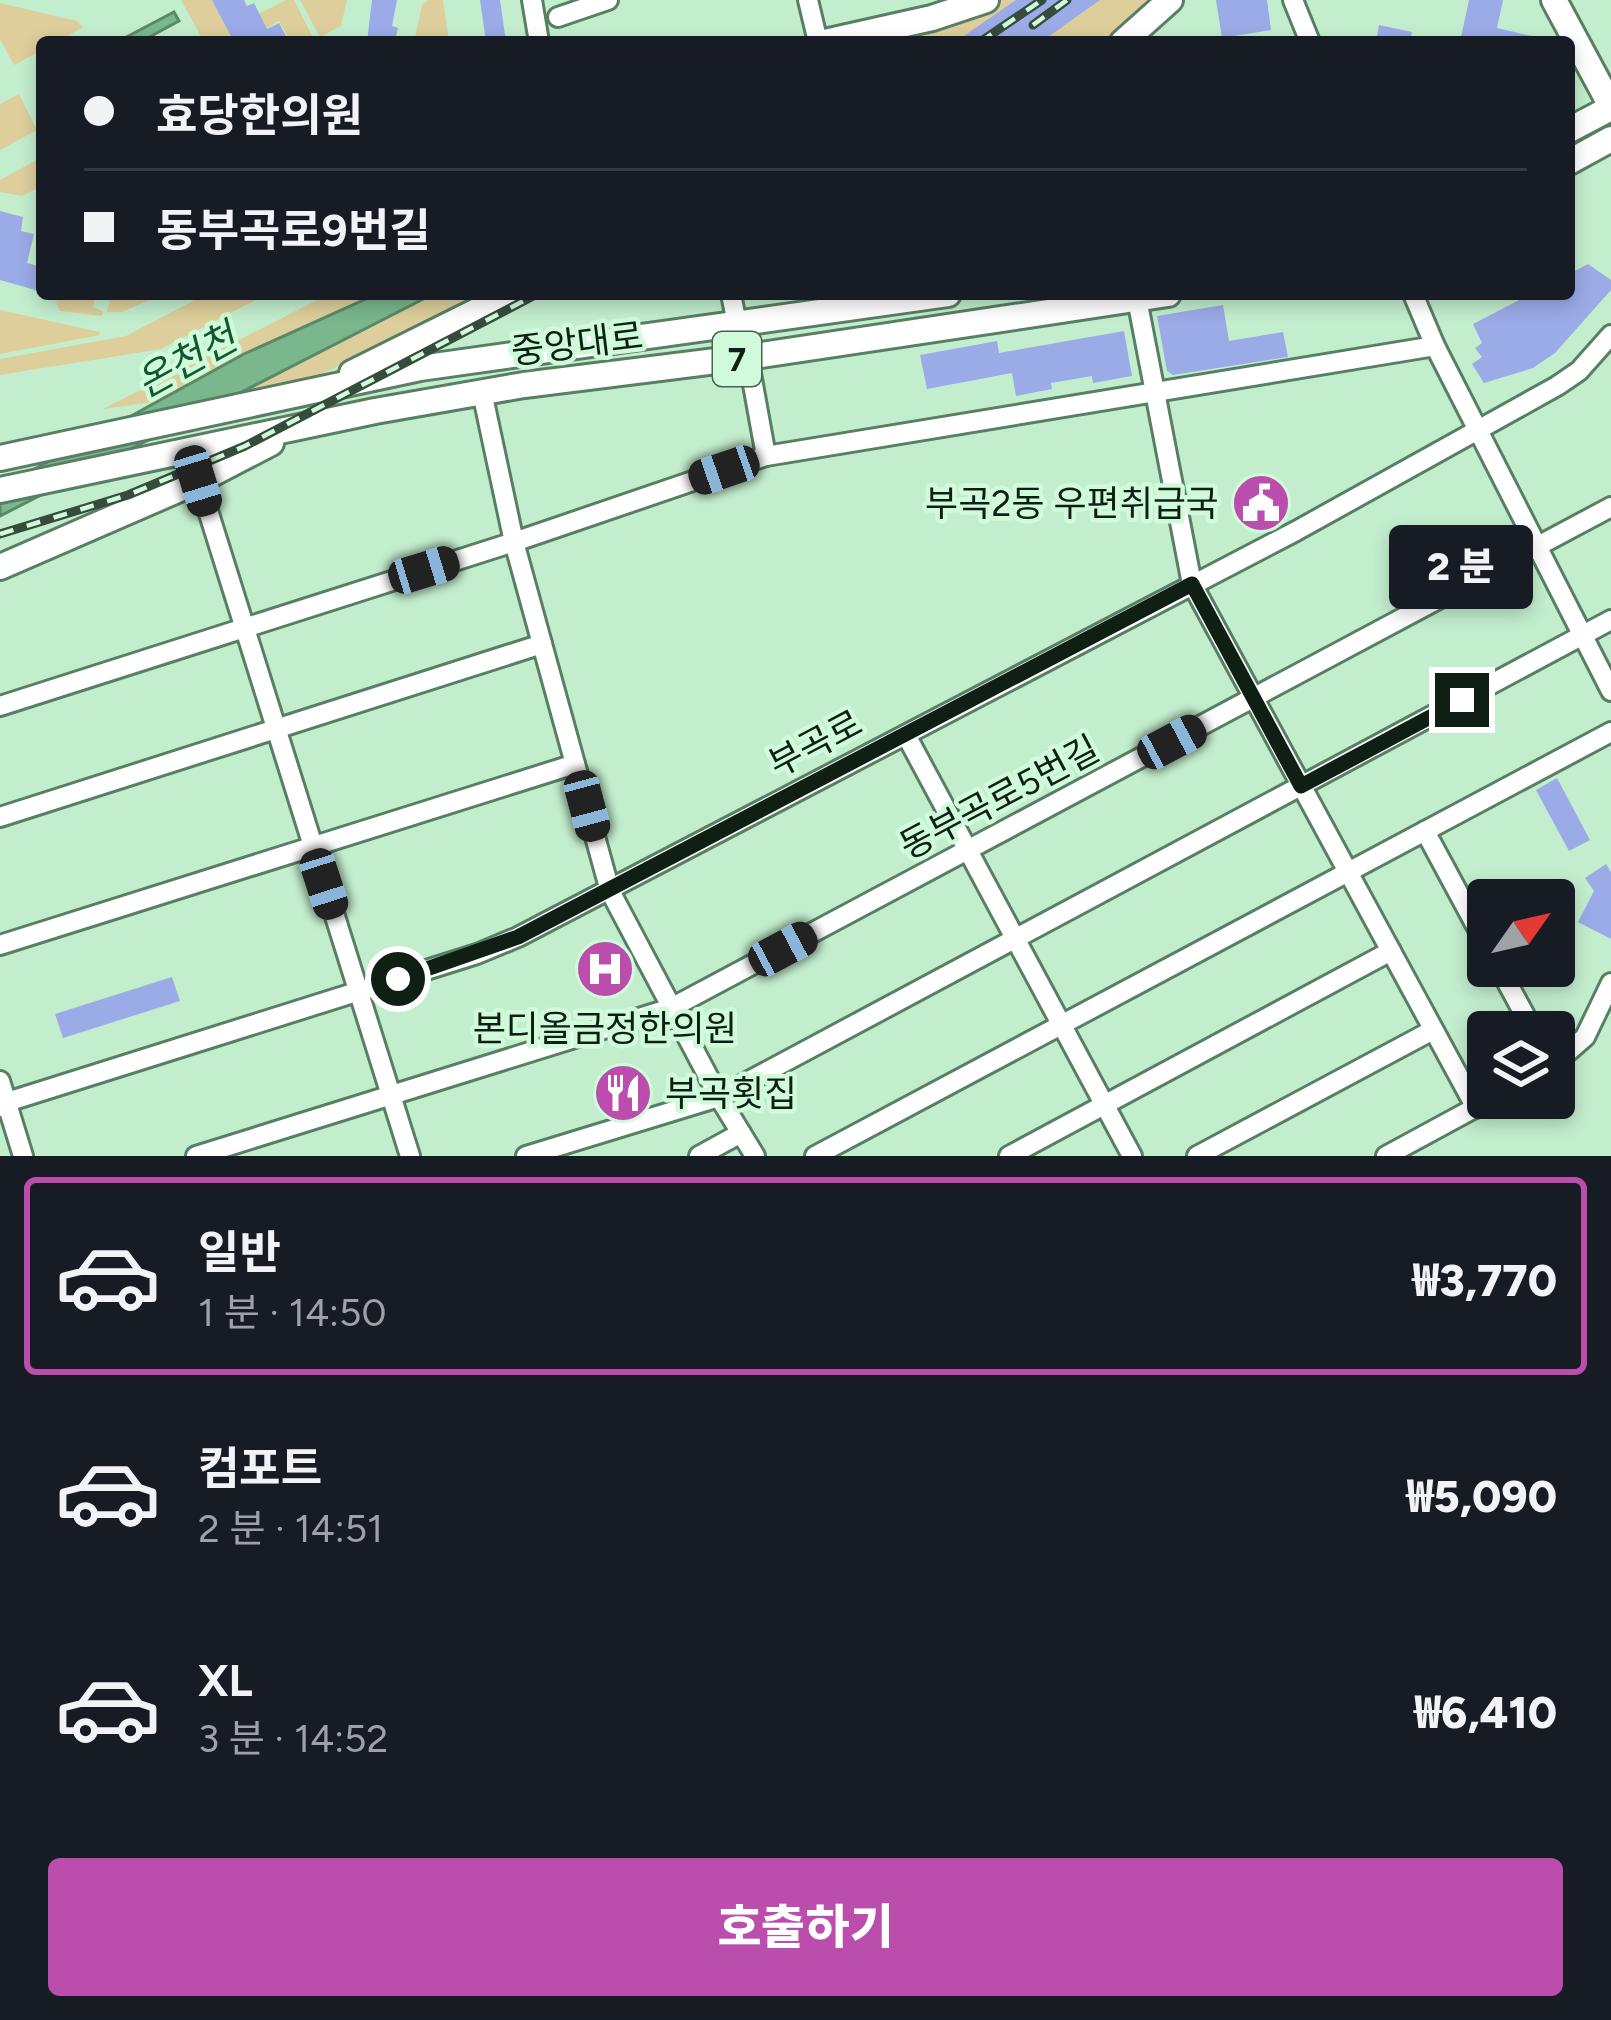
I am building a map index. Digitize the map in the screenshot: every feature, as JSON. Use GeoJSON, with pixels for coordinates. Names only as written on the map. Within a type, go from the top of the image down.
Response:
{"type":"FeatureCollection","features":[{"type":"Feature","properties":{"kind":"main road"},"geometry":{"type":"LineString","coordinates":[[891,34],[930,9],[986,0]]}},
{"type":"Feature","properties":{"kind":"main road"},"geometry":{"type":"LineString","coordinates":[[1131,36],[1170,0]]}},
{"type":"Feature","properties":{"kind":"main road"},"geometry":{"type":"LineString","coordinates":[[1554,0],[1573,36]]}},
{"type":"Feature","properties":{"kind":"main road"},"geometry":{"type":"LineString","coordinates":[[1575,39],[1611,107],[1575,127]]}},
{"type":"Feature","properties":{"kind":"main road"},"geometry":{"type":"LineString","coordinates":[[1575,159],[1611,139]]}},
{"type":"Feature","properties":{"kind":"main road"},"geometry":{"type":"LineString","coordinates":[[316,391],[498,300]]}},
{"type":"Feature","properties":{"kind":"main road","name":"중앙대로"},"geometry":{"type":"LineString","coordinates":[[0,458],[421,368],[906,300]]}},
{"type":"Feature","properties":{"kind":"main road","name":"중앙대로"},"geometry":{"type":"LineString","coordinates":[[0,490],[482,392],[1130,300]]}},
{"type":"Feature","properties":{"kind":"main road"},"geometry":{"type":"LineString","coordinates":[[0,566],[198,481],[306,425]]}},
{"type":"Feature","properties":{"kind":"street"},"geometry":{"type":"LineString","coordinates":[[532,0],[538,36]]}},
{"type":"Feature","properties":{"kind":"street"},"geometry":{"type":"LineString","coordinates":[[558,17],[608,0]]}},
{"type":"Feature","properties":{"kind":"street"},"geometry":{"type":"LineString","coordinates":[[808,0],[820,36]]}},
{"type":"Feature","properties":{"kind":"street"},"geometry":{"type":"LineString","coordinates":[[1293,0],[1308,36]]}},
{"type":"Feature","properties":{"kind":"street"},"geometry":{"type":"LineString","coordinates":[[732,300],[736,324]]}},
{"type":"Feature","properties":{"kind":"street"},"geometry":{"type":"LineString","coordinates":[[1137,300],[1192,584],[1433,1030],[1467,1078]]}},
{"type":"Feature","properties":{"kind":"street"},"geometry":{"type":"LineString","coordinates":[[1416,300],[1611,691]]}},
{"type":"Feature","properties":{"kind":"street","name":"부곡로"},"geometry":{"type":"LineString","coordinates":[[2,1096],[477,954],[610,891],[1479,429],[1580,371],[1611,335]]}},
{"type":"Feature","properties":{"kind":"street"},"geometry":{"type":"LineString","coordinates":[[0,706],[766,456],[1435,346]]}},
{"type":"Feature","properties":{"kind":"street"},"geometry":{"type":"LineString","coordinates":[[748,357],[766,456]]}},
{"type":"Feature","properties":{"kind":"street"},"geometry":{"type":"LineString","coordinates":[[1580,371],[1611,365]]}},
{"type":"Feature","properties":{"kind":"street"},"geometry":{"type":"LineString","coordinates":[[482,392],[514,542],[610,891],[755,1156]]}},
{"type":"Feature","properties":{"kind":"street"},"geometry":{"type":"LineString","coordinates":[[190,453],[410,1156]]}},
{"type":"Feature","properties":{"kind":"street","name":"동부곡로5번길"},"geometry":{"type":"LineString","coordinates":[[196,1156],[671,1008],[1611,507]]}},
{"type":"Feature","properties":{"kind":"street"},"geometry":{"type":"LineString","coordinates":[[526,1156],[719,1096],[1611,620]]}},
{"type":"Feature","properties":{"kind":"street"},"geometry":{"type":"LineString","coordinates":[[0,817],[542,644]]}},
{"type":"Feature","properties":{"kind":"street"},"geometry":{"type":"LineString","coordinates":[[815,1156],[1611,732]]}},
{"type":"Feature","properties":{"kind":"street"},"geometry":{"type":"LineString","coordinates":[[906,735],[1132,1156]]}},
{"type":"Feature","properties":{"kind":"street"},"geometry":{"type":"LineString","coordinates":[[0,946],[575,764]]}},
{"type":"Feature","properties":{"kind":"street"},"geometry":{"type":"LineString","coordinates":[[1425,832],[1467,909]]}},
{"type":"Feature","properties":{"kind":"street"},"geometry":{"type":"LineString","coordinates":[[1009,1156],[1391,951]]}},
{"type":"Feature","properties":{"kind":"street"},"geometry":{"type":"LineString","coordinates":[[1575,1046],[1586,1036],[1611,983]]}},
{"type":"Feature","properties":{"kind":"street"},"geometry":{"type":"LineString","coordinates":[[1197,1156],[1433,1030]]}},
{"type":"Feature","properties":{"kind":"street"},"geometry":{"type":"LineString","coordinates":[[2,1096],[23,1156]]}},
{"type":"Feature","properties":{"kind":"street"},"geometry":{"type":"LineString","coordinates":[[1386,1156],[1467,1113]]}},
{"type":"Feature","properties":{"kind":"street"},"geometry":{"type":"LineString","coordinates":[[699,1156],[741,1133]]}},
{"type":"Feature","properties":{"kind":"shaded area"},"geometry":{"type":"Polygon","coordinates":[[[181,0],[232,0],[243,22],[294,0],[312,36],[288,36],[279,21],[252,36],[201,36],[181,0]]]}},
{"type":"Feature","properties":{"kind":"shaded area"},"geometry":{"type":"Polygon","coordinates":[[[300,0],[347,0],[341,26],[319,36],[300,0]]]}},
{"type":"Feature","properties":{"kind":"shaded area"},"geometry":{"type":"Polygon","coordinates":[[[443,0],[448,36],[415,36],[422,5],[443,0]]]}},
{"type":"Feature","properties":{"kind":"shaded area"},"geometry":{"type":"Polygon","coordinates":[[[997,0],[1150,0],[1110,36],[908,36],[997,0]]]}},
{"type":"Feature","properties":{"kind":"shaded area"},"geometry":{"type":"Polygon","coordinates":[[[0,3],[77,21],[83,27],[67,36],[36,36],[36,53],[14,65],[0,39],[0,3]]]}},
{"type":"Feature","properties":{"kind":"shaded area"},"geometry":{"type":"Polygon","coordinates":[[[174,12],[179,21],[151,36],[128,36],[174,12]]]}},
{"type":"Feature","properties":{"kind":"shaded area"},"geometry":{"type":"Polygon","coordinates":[[[19,94],[36,131],[0,150],[0,104],[19,94]]]}},
{"type":"Feature","properties":{"kind":"shaded area"},"geometry":{"type":"Polygon","coordinates":[[[36,160],[36,189],[22,196],[0,192],[0,180],[36,160]]]}},
{"type":"Feature","properties":{"kind":"shaded area"},"geometry":{"type":"Polygon","coordinates":[[[57,300],[94,300],[93,307],[103,311],[102,316],[60,311],[57,300]]]}},
{"type":"Feature","properties":{"kind":"shaded area"},"geometry":{"type":"Polygon","coordinates":[[[110,300],[149,300],[122,312],[107,312],[110,300]]]}},
{"type":"Feature","properties":{"kind":"shaded area"},"geometry":{"type":"Polygon","coordinates":[[[195,300],[255,300],[161,349],[0,375],[0,359],[126,336],[195,300]]]}},
{"type":"Feature","properties":{"kind":"shaded area"},"geometry":{"type":"Polygon","coordinates":[[[317,300],[473,300],[308,381],[103,409],[317,300]]]}},
{"type":"Feature","properties":{"kind":"shaded area","name":"온천천"},"geometry":{"type":"Polygon","coordinates":[[[364,300],[421,300],[0,516],[0,488],[244,354],[364,300]]]}},
{"type":"Feature","properties":{"kind":"shaded area"},"geometry":{"type":"Polygon","coordinates":[[[0,310],[99,332],[100,335],[0,354],[0,310]]]}},
{"type":"Feature","properties":{"kind":"building"},"geometry":{"type":"Polygon","coordinates":[[[212,0],[254,3],[267,29],[279,23],[286,36],[231,36],[212,0]]]}},
{"type":"Feature","properties":{"kind":"building"},"geometry":{"type":"Polygon","coordinates":[[[372,0],[397,0],[392,26],[398,28],[396,36],[368,36],[372,0]]]}},
{"type":"Feature","properties":{"kind":"building"},"geometry":{"type":"Polygon","coordinates":[[[480,0],[500,0],[505,36],[485,36],[480,0]]]}},
{"type":"Feature","properties":{"kind":"building"},"geometry":{"type":"Polygon","coordinates":[[[1016,0],[1100,0],[1049,36],[964,36],[1016,0]]]}},
{"type":"Feature","properties":{"kind":"building"},"geometry":{"type":"Polygon","coordinates":[[[1216,0],[1267,0],[1271,30],[1222,36],[1216,0]]]}},
{"type":"Feature","properties":{"kind":"building"},"geometry":{"type":"Polygon","coordinates":[[[1469,0],[1503,0],[1497,28],[1532,36],[1461,36],[1469,0]]]}},
{"type":"Feature","properties":{"kind":"building"},"geometry":{"type":"Polygon","coordinates":[[[1379,25],[1412,32],[1411,36],[1377,36],[1379,25]]]}},
{"type":"Feature","properties":{"kind":"building"},"geometry":{"type":"Polygon","coordinates":[[[0,211],[23,217],[21,231],[34,234],[27,263],[36,265],[36,290],[0,280],[0,211]]]}},
{"type":"Feature","properties":{"kind":"building"},"geometry":{"type":"Polygon","coordinates":[[[1588,264],[1611,280],[1611,290],[1555,353],[1533,368],[1484,383],[1472,364],[1482,357],[1475,348],[1482,343],[1473,324],[1519,300],[1575,300],[1575,271],[1588,264]]]}},
{"type":"Feature","properties":{"kind":"building"},"geometry":{"type":"Polygon","coordinates":[[[1223,305],[1229,341],[1283,332],[1288,357],[1173,375],[1167,371],[1157,316],[1223,305]]]}},
{"type":"Feature","properties":{"kind":"building"},"geometry":{"type":"Polygon","coordinates":[[[1124,331],[1132,376],[1093,383],[1092,376],[1051,383],[1052,389],[1016,396],[1012,373],[927,389],[920,355],[997,341],[999,353],[1124,331]]]}},
{"type":"Feature","properties":{"kind":"building"},"geometry":{"type":"Polygon","coordinates":[[[1557,778],[1590,840],[1569,851],[1536,790],[1557,778]]]}},
{"type":"Feature","properties":{"kind":"building"},"geometry":{"type":"Polygon","coordinates":[[[1606,864],[1611,872],[1611,939],[1578,922],[1594,891],[1585,878],[1606,864]]]}},
{"type":"Feature","properties":{"kind":"building"},"geometry":{"type":"Polygon","coordinates":[[[172,977],[180,1001],[63,1038],[55,1014],[172,977]]]}},
{"type":"Feature","properties":{"kind":"railway"},"geometry":{"type":"LineString","coordinates":[[989,36],[1042,0]]}},
{"type":"Feature","properties":{"kind":"railway"},"geometry":{"type":"LineString","coordinates":[[1033,25],[1067,0]]}},
{"type":"Feature","properties":{"kind":"railway"},"geometry":{"type":"LineString","coordinates":[[0,534],[128,495],[245,446],[525,300]]}},
{"type":"Feature","properties":{"kind":"place","name":"부곡2동 우편취급국"},"geometry":{"type":"Point","coordinates":[1261,503]}},
{"type":"Feature","properties":{"kind":"place","name":"본디올금정한의원"},"geometry":{"type":"Point","coordinates":[605,969]}},
{"type":"Feature","properties":{"kind":"place","name":"부곡횟집"},"geometry":{"type":"Point","coordinates":[623,1093]}},
{"type":"Feature","properties":{"kind":"route"},"geometry":{"type":"LineString","coordinates":[[398,979],[518,937],[1192,584],[1301,786],[1462,700]]}}]}
